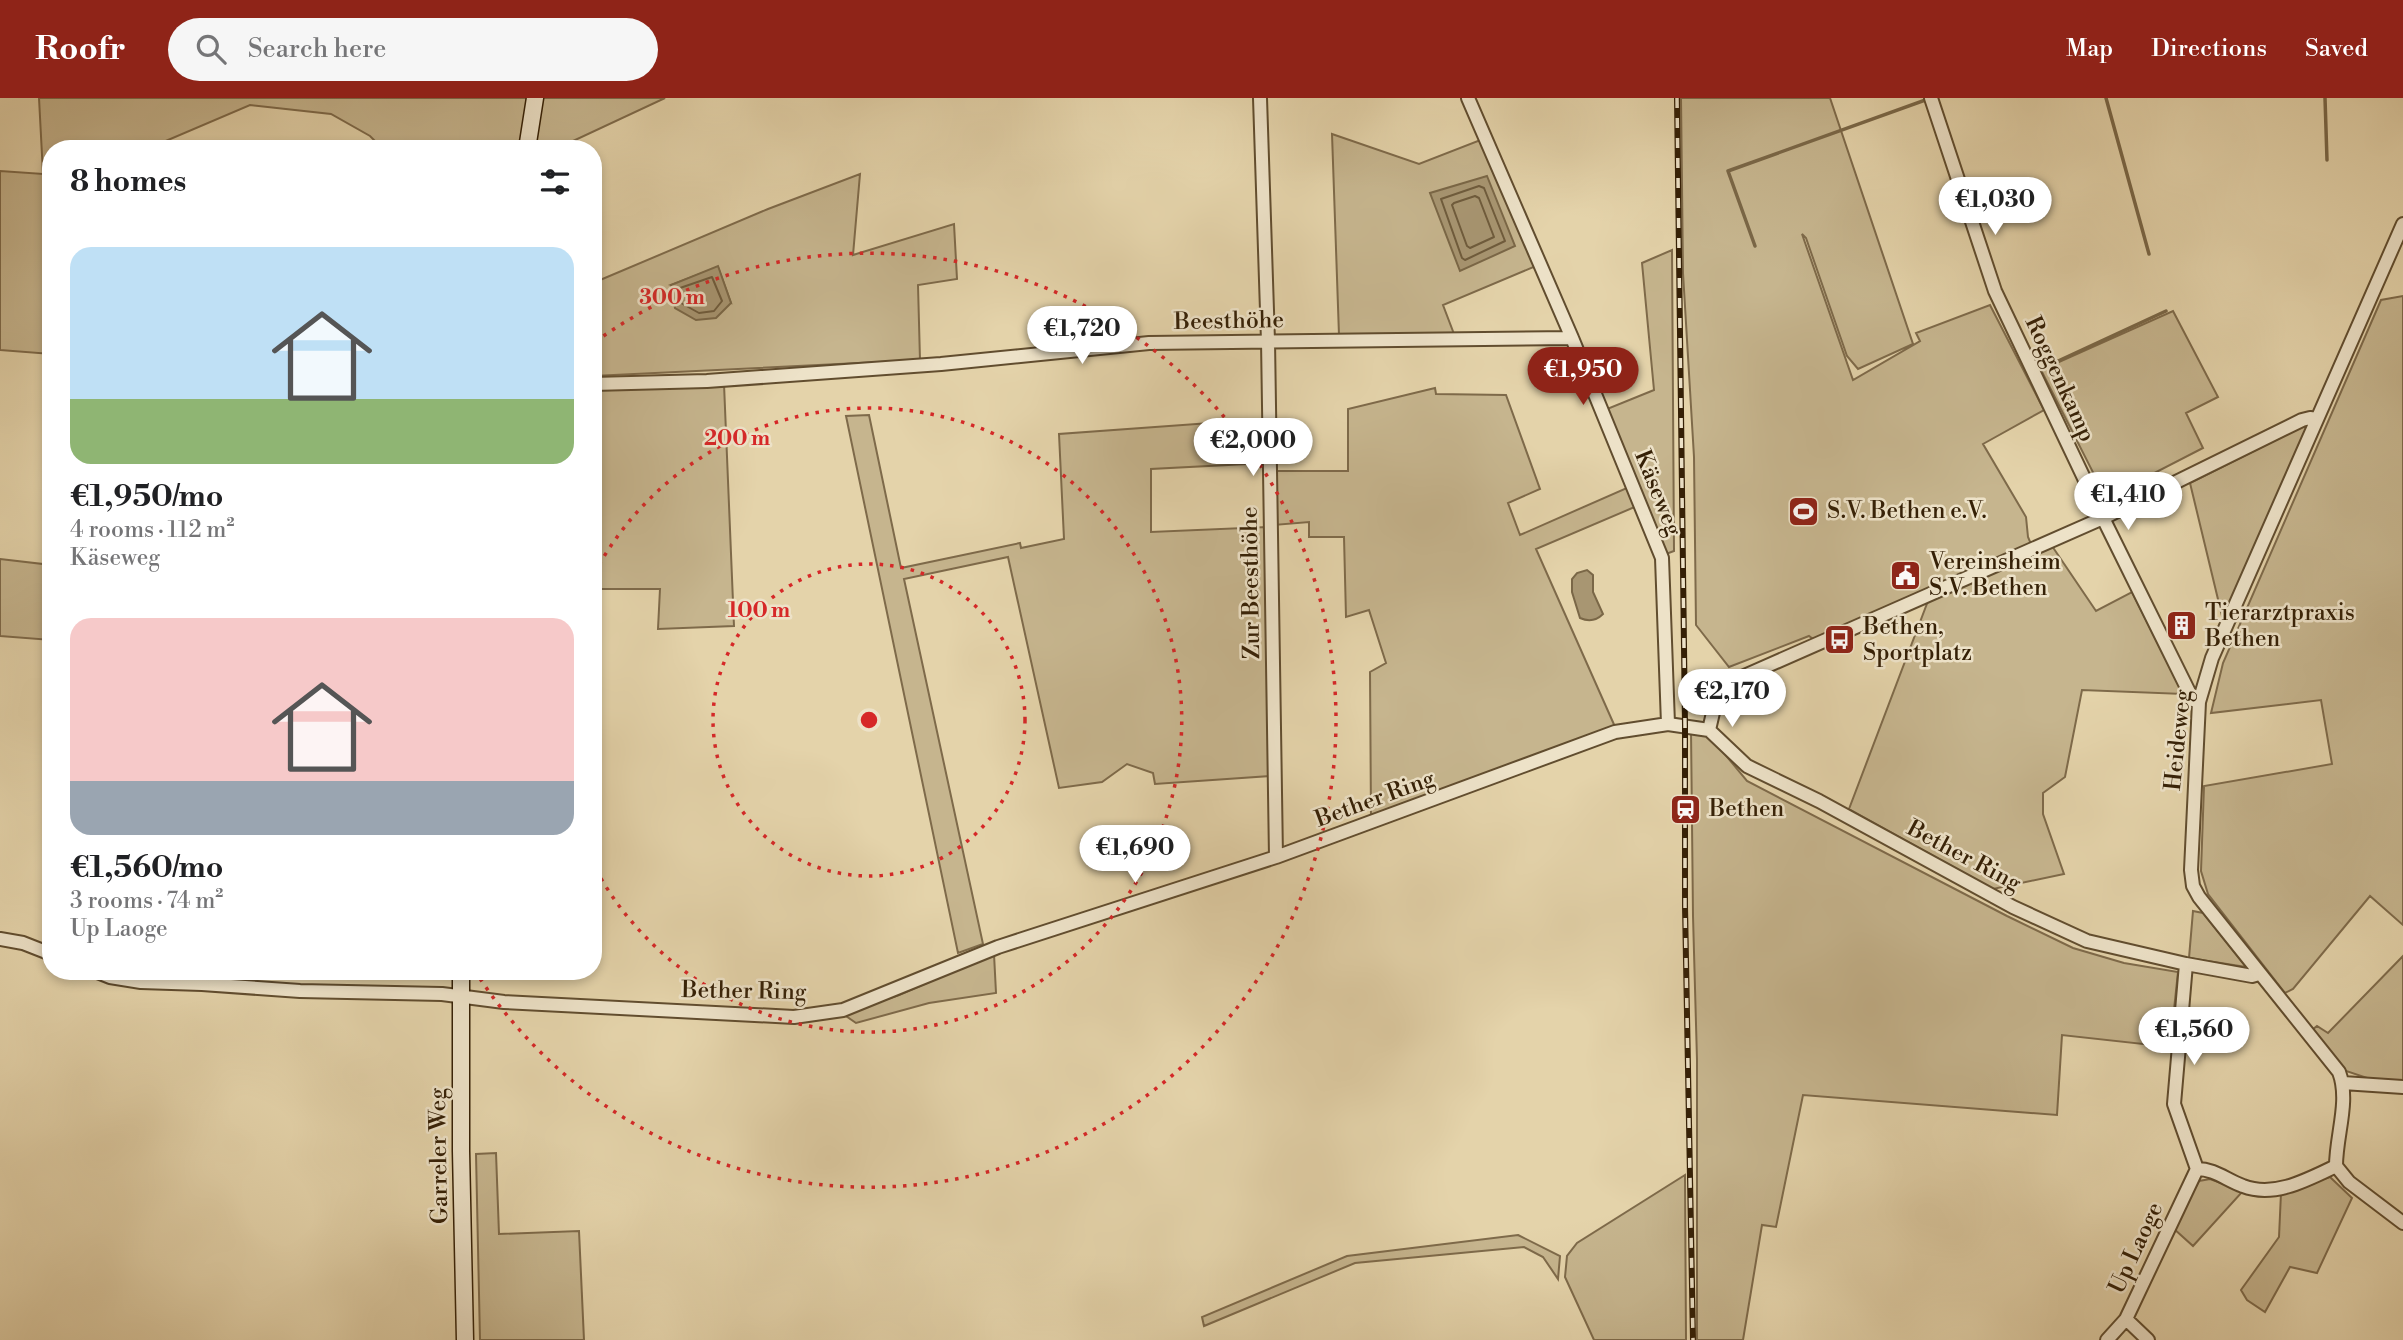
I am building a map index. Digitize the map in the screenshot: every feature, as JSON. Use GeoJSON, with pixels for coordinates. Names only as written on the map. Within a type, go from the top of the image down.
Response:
{"type":"FeatureCollection","features":[{"type":"Feature","properties":{"kind":"street"},"geometry":{"type":"LineString","coordinates":[[528,140],[535,98]]}},
{"type":"Feature","properties":{"kind":"street","name":"Zur Beesthöhe"},"geometry":{"type":"LineString","coordinates":[[1260,98],[1268,341],[1276,857]]}},
{"type":"Feature","properties":{"kind":"street","name":"Käseweg"},"geometry":{"type":"LineString","coordinates":[[1468,98],[1572,338],[1662,558],[1668,724]]}},
{"type":"Feature","properties":{"kind":"street","name":"Roggenkamp"},"geometry":{"type":"LineString","coordinates":[[1931,98],[1995,291],[2193,700],[2199,702]]}},
{"type":"Feature","properties":{"kind":"street","name":"Heideweg"},"geometry":{"type":"LineString","coordinates":[[2343,1083],[2339,1072],[2220,925],[2193,887],[2190,870],[2199,702],[2212,658],[2403,224]]}},
{"type":"Feature","properties":{"kind":"street","name":"Beesthöhe"},"geometry":{"type":"LineString","coordinates":[[602,384],[707,380],[941,364],[1149,343],[1572,338]]}},
{"type":"Feature","properties":{"kind":"street"},"geometry":{"type":"LineString","coordinates":[[1709,730],[1718,691],[1733,681],[2103,518],[2302,419],[2317,419]]}},
{"type":"Feature","properties":{"kind":"street","name":"Bether Ring"},"geometry":{"type":"LineString","coordinates":[[129,980],[300,991],[396,992],[504,1002],[794,1017],[843,1010],[998,947],[1276,857],[1615,732],[1668,724],[1709,730],[1747,766],[1819,801],[2013,906],[2087,941],[2186,964],[2252,976],[2259,974]]}},
{"type":"Feature","properties":{"kind":"street"},"geometry":{"type":"LineString","coordinates":[[0,939],[23,943],[42,950]]}},
{"type":"Feature","properties":{"kind":"street"},"geometry":{"type":"LineString","coordinates":[[2186,964],[2174,1104],[2197,1169],[2209,1169],[2242,1186],[2263,1192],[2282,1188],[2336,1166]]}},
{"type":"Feature","properties":{"kind":"street","name":"Garreler Weg"},"geometry":{"type":"LineString","coordinates":[[461,980],[465,1340]]}},
{"type":"Feature","properties":{"kind":"street"},"geometry":{"type":"LineString","coordinates":[[2403,1087],[2343,1083],[2344,1100],[2336,1166],[2349,1182],[2403,1223]]}},
{"type":"Feature","properties":{"kind":"street","name":"Up Laoge"},"geometry":{"type":"LineString","coordinates":[[2107,1340],[2126,1319],[2197,1169]]}},
{"type":"Feature","properties":{"kind":"street"},"geometry":{"type":"LineString","coordinates":[[2126,1319],[2148,1340]]}},
{"type":"Feature","properties":{"kind":"shaded area"},"geometry":{"type":"Polygon","coordinates":[[[39,98],[665,98],[575,140],[374,140],[331,114],[250,105],[168,140],[42,140],[42,155],[39,98]]]}},
{"type":"Feature","properties":{"kind":"shaded area"},"geometry":{"type":"Polygon","coordinates":[[[1681,98],[1830,98],[1913,344],[1858,369],[1847,356],[1806,238],[1802,234],[1853,380],[1920,341],[1916,333],[1990,305],[2044,410],[1983,444],[2026,517],[2031,544],[1813,639],[1809,636],[1729,667],[1696,625],[1694,457],[1683,273],[1681,98]]]}},
{"type":"Feature","properties":{"kind":"shaded area"},"geometry":{"type":"Polygon","coordinates":[[[1332,134],[1419,164],[1483,139],[1536,266],[1443,305],[1454,334],[1339,335],[1332,134]]]}},
{"type":"Feature","properties":{"kind":"shaded area"},"geometry":{"type":"Polygon","coordinates":[[[0,171],[42,174],[42,353],[0,350],[0,171]]]}},
{"type":"Feature","properties":{"kind":"shaded area"},"geometry":{"type":"Polygon","coordinates":[[[860,174],[853,255],[954,224],[957,279],[918,285],[920,360],[602,376],[602,279],[768,209],[860,174]],[[718,267],[671,285],[731,303],[718,267]]]}},
{"type":"Feature","properties":{"kind":"shaded area"},"geometry":{"type":"Polygon","coordinates":[[[1672,250],[1674,551],[1666,554],[1607,409],[1654,390],[1642,263],[1672,250]]]}},
{"type":"Feature","properties":{"kind":"shaded area"},"geometry":{"type":"Polygon","coordinates":[[[2403,296],[2403,925],[2370,896],[2293,989],[2285,993],[2208,894],[2201,871],[2204,786],[2332,764],[2321,700],[2211,713],[2223,663],[2381,300],[2403,296]]]}},
{"type":"Feature","properties":{"kind":"shaded area"},"geometry":{"type":"Polygon","coordinates":[[[2173,311],[2218,397],[2186,413],[2203,448],[2106,498],[2041,370],[2173,311]]]}},
{"type":"Feature","properties":{"kind":"shaded area"},"geometry":{"type":"Polygon","coordinates":[[[724,384],[734,626],[658,629],[660,589],[602,589],[602,387],[724,384]]]}},
{"type":"Feature","properties":{"kind":"shaded area"},"geometry":{"type":"Polygon","coordinates":[[[1435,388],[1436,394],[1506,395],[1540,489],[1508,503],[1520,535],[1629,487],[1637,506],[1536,549],[1616,729],[1371,818],[1370,672],[1386,663],[1369,610],[1346,617],[1344,537],[1309,537],[1309,522],[1274,525],[1273,471],[1348,471],[1348,409],[1435,388]]]}},
{"type":"Feature","properties":{"kind":"shaded area"},"geometry":{"type":"Polygon","coordinates":[[[869,415],[901,568],[1020,543],[1021,548],[1064,539],[1059,434],[1265,419],[1266,463],[1151,469],[1151,532],[1267,527],[1270,776],[1155,784],[1153,773],[1127,764],[1102,782],[1059,788],[1008,557],[904,579],[983,944],[958,953],[846,416],[869,415]]]}},
{"type":"Feature","properties":{"kind":"shaded area"},"geometry":{"type":"Polygon","coordinates":[[[2308,424],[2223,620],[2190,483],[2308,424]]]}},
{"type":"Feature","properties":{"kind":"shaded area"},"geometry":{"type":"Polygon","coordinates":[[[2052,546],[2096,611],[2132,592],[2183,694],[2082,690],[2065,777],[2043,793],[2043,814],[2064,874],[1993,889],[1849,809],[1928,601],[2052,546]]]}},
{"type":"Feature","properties":{"kind":"shaded area"},"geometry":{"type":"Polygon","coordinates":[[[0,559],[42,564],[42,639],[0,636],[0,559]]]}},
{"type":"Feature","properties":{"kind":"shaded area"},"geometry":{"type":"Polygon","coordinates":[[[1691,730],[1709,735],[1747,781],[2007,916],[2073,948],[2124,963],[2178,972],[2170,1047],[2062,1035],[2057,1115],[1803,1095],[1776,1227],[1762,1225],[1743,1340],[1697,1340],[1697,1060],[1691,730]]]}},
{"type":"Feature","properties":{"kind":"shaded area"},"geometry":{"type":"Polygon","coordinates":[[[2193,911],[2203,913],[2246,967],[2189,958],[2193,911]]]}},
{"type":"Feature","properties":{"kind":"shaded area"},"geometry":{"type":"Polygon","coordinates":[[[994,954],[996,993],[929,1003],[856,1023],[843,1014],[899,995],[994,954]]]}},
{"type":"Feature","properties":{"kind":"shaded area"},"geometry":{"type":"Polygon","coordinates":[[[2403,956],[2403,1082],[2370,1079],[2346,1071],[2312,1030],[2317,1026],[2328,1033],[2403,956]]]}},
{"type":"Feature","properties":{"kind":"shaded area"},"geometry":{"type":"Polygon","coordinates":[[[496,1153],[499,1234],[579,1231],[584,1340],[480,1340],[476,1154],[496,1153]]]}},
{"type":"Feature","properties":{"kind":"shaded area"},"geometry":{"type":"Polygon","coordinates":[[[1685,1175],[1686,1340],[1594,1340],[1565,1277],[1567,1256],[1577,1243],[1685,1175]]]}},
{"type":"Feature","properties":{"kind":"shaded area"},"geometry":{"type":"Polygon","coordinates":[[[2330,1177],[2352,1198],[2317,1273],[2290,1267],[2265,1312],[2247,1300],[2241,1290],[2279,1237],[2281,1193],[2330,1177]]]}},
{"type":"Feature","properties":{"kind":"shaded area"},"geometry":{"type":"Polygon","coordinates":[[[2210,1179],[2243,1191],[2193,1246],[2173,1228],[2199,1181],[2210,1179]]]}},
{"type":"Feature","properties":{"kind":"shaded area"},"geometry":{"type":"Polygon","coordinates":[[[1518,1235],[1560,1256],[1558,1279],[1543,1257],[1524,1247],[1355,1263],[1204,1326],[1202,1317],[1347,1256],[1518,1235]]]}},
{"type":"Feature","properties":{"kind":"water"},"geometry":{"type":"Polygon","coordinates":[[[1487,176],[1515,246],[1460,271],[1430,193],[1487,176]]]}},
{"type":"Feature","properties":{"kind":"water"},"geometry":{"type":"Polygon","coordinates":[[[718,266],[731,303],[716,318],[696,320],[675,308],[671,285],[718,266]]]}},
{"type":"Feature","properties":{"kind":"water"},"geometry":{"type":"Polygon","coordinates":[[[1587,570],[1593,575],[1593,592],[1603,614],[1592,620],[1580,618],[1572,592],[1572,579],[1577,573],[1587,570]]]}},
{"type":"Feature","properties":{"kind":"waterway"},"geometry":{"type":"LineString","coordinates":[[2106,98],[2149,254]]}},
{"type":"Feature","properties":{"kind":"waterway"},"geometry":{"type":"LineString","coordinates":[[2325,98],[2327,160]]}},
{"type":"Feature","properties":{"kind":"waterway"},"geometry":{"type":"LineString","coordinates":[[1755,246],[1728,171],[1928,99]]}},
{"type":"Feature","properties":{"kind":"waterway"},"geometry":{"type":"LineString","coordinates":[[2043,368],[2166,311]]}},
{"type":"Feature","properties":{"kind":"railway"},"geometry":{"type":"LineString","coordinates":[[1677,98],[1685,906],[1693,1340]]}},
{"type":"Feature","properties":{"kind":"place","name":"S.V. Bethen e.V."},"geometry":{"type":"Point","coordinates":[1804,511]}},
{"type":"Feature","properties":{"kind":"place","name":"Vereinsheim S.V. Bethen"},"geometry":{"type":"Point","coordinates":[1906,575]}},
{"type":"Feature","properties":{"kind":"place","name":"Tierarztpraxis Bethen"},"geometry":{"type":"Point","coordinates":[2182,626]}},
{"type":"Feature","properties":{"kind":"place","name":"Bethen, Sportplatz"},"geometry":{"type":"Point","coordinates":[1840,640]}},
{"type":"Feature","properties":{"kind":"place","name":"Bethen"},"geometry":{"type":"Point","coordinates":[1686,809]}}]}
